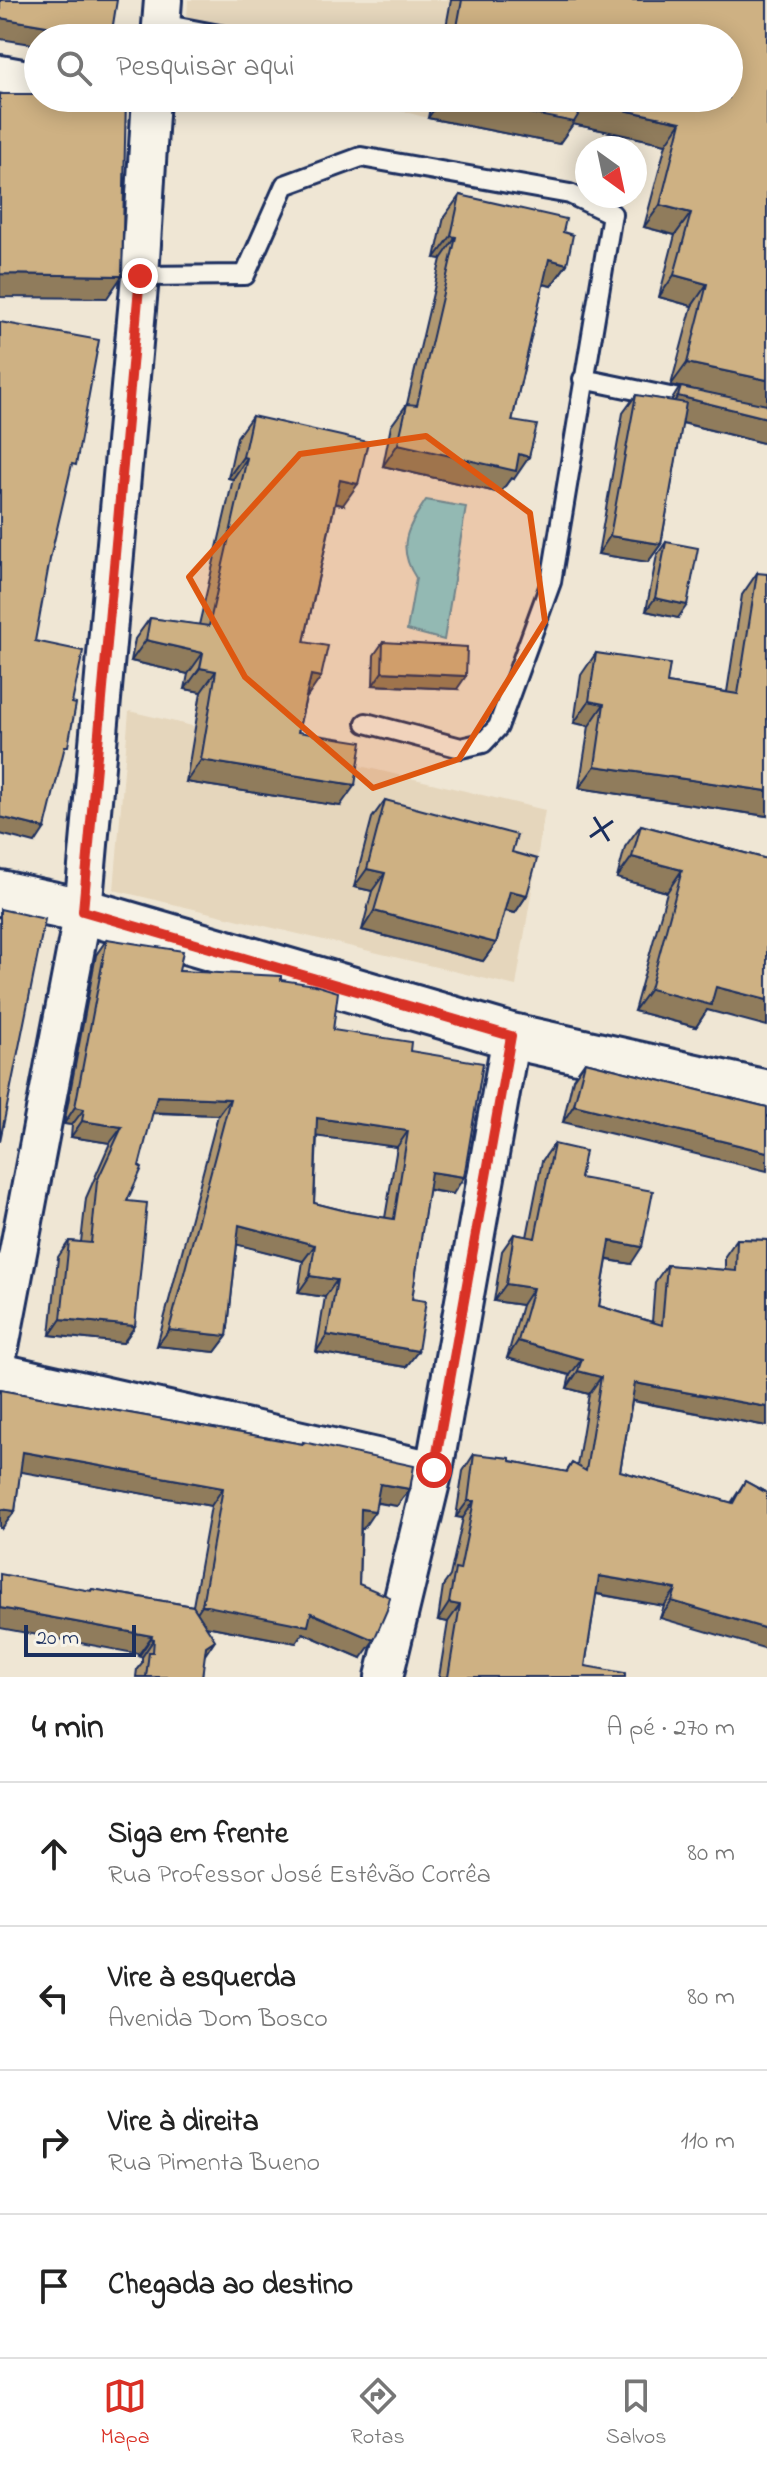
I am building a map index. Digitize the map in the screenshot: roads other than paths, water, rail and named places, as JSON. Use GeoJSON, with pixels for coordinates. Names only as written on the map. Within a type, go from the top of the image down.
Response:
{"type":"FeatureCollection","features":[{"type":"Feature","properties":{"kind":"street"},"geometry":{"type":"LineString","coordinates":[[0,74],[24,78]]}},
{"type":"Feature","properties":{"kind":"street"},"geometry":{"type":"LineString","coordinates":[[0,1347],[83,911],[140,276],[142,112]]}},
{"type":"Feature","properties":{"kind":"street"},"geometry":{"type":"LineString","coordinates":[[0,893],[83,911],[511,1036],[767,1093]]}},
{"type":"Feature","properties":{"kind":"street"},"geometry":{"type":"LineString","coordinates":[[384,1677],[434,1470],[511,1036]]}},
{"type":"Feature","properties":{"kind":"street"},"geometry":{"type":"LineString","coordinates":[[0,1372],[434,1470]]}},
{"type":"Feature","properties":{"kind":"lane"},"geometry":{"type":"LineString","coordinates":[[140,276],[245,275],[285,185],[361,157],[570,194],[612,214],[551,582],[498,727],[483,743],[461,748],[366,723]]}},
{"type":"Feature","properties":{"kind":"lane"},"geometry":{"type":"LineString","coordinates":[[583,379],[706,405]]}},
{"type":"Feature","properties":{"kind":"water"},"geometry":{"type":"Polygon","coordinates":[[[426,500],[466,507],[444,640],[407,630],[416,578],[406,557],[406,538],[426,500]]]}}]}
